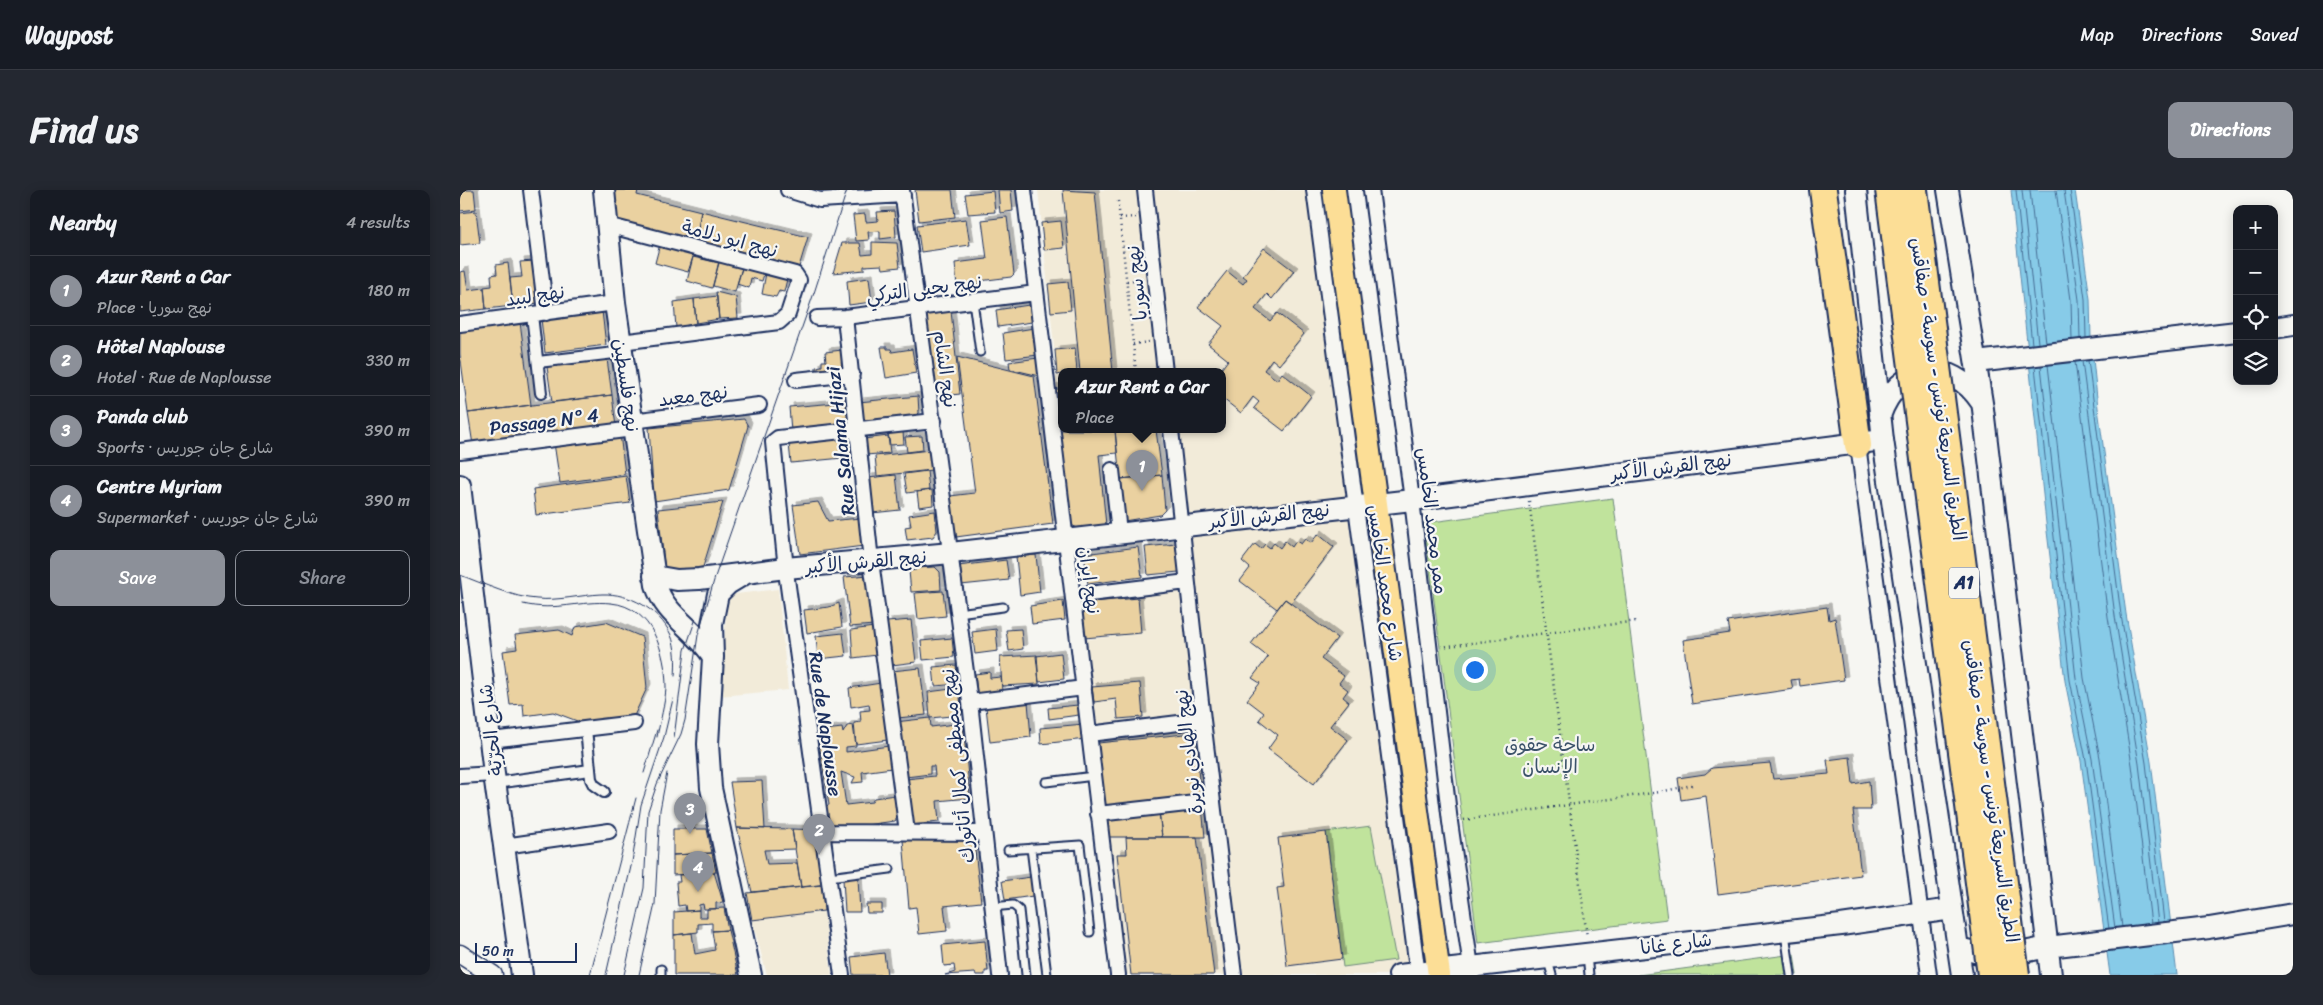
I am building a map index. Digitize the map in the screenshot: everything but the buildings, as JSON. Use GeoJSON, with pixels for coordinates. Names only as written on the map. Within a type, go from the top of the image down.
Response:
{"type":"FeatureCollection","features":[{"type":"Feature","properties":{"kind":"highway"},"geometry":{"type":"LineString","coordinates":[[1823,190],[1870,443]]}},
{"type":"Feature","properties":{"kind":"highway","name":"الطريق السريعة تونس - سوسة - صفاقس"},"geometry":{"type":"LineString","coordinates":[[1889,190],[1990,975]]}},
{"type":"Feature","properties":{"kind":"highway","name":"الطريق السريعة تونس - سوسة - صفاقس"},"geometry":{"type":"LineString","coordinates":[[1914,190],[2016,975]]}},
{"type":"Feature","properties":{"kind":"main road","name":"نهج فلسطين"},"geometry":{"type":"LineString","coordinates":[[604,190],[615,303],[658,593],[667,607],[698,635],[713,657]]}},
{"type":"Feature","properties":{"kind":"main road","name":"شارع محمد الخامس"},"geometry":{"type":"LineString","coordinates":[[1334,190],[1374,504],[1440,972]]}},
{"type":"Feature","properties":{"kind":"main road","name":"شارع محمد الخامس"},"geometry":{"type":"LineString","coordinates":[[1349,190],[1374,504]]}},
{"type":"Feature","properties":{"kind":"main road"},"geometry":{"type":"LineString","coordinates":[[1856,190],[1880,416]]}},
{"type":"Feature","properties":{"kind":"main road"},"geometry":{"type":"LineString","coordinates":[[1948,190],[1976,362],[2051,975]]}},
{"type":"Feature","properties":{"kind":"main road"},"geometry":{"type":"LineString","coordinates":[[2278,327],[2293,325]]}},
{"type":"Feature","properties":{"kind":"main road"},"geometry":{"type":"LineString","coordinates":[[1976,362],[2233,332]]}},
{"type":"Feature","properties":{"kind":"main road"},"geometry":{"type":"LineString","coordinates":[[1962,975],[1870,443],[1892,391],[1910,376],[1927,371],[1952,376],[1971,388],[1981,402]]}},
{"type":"Feature","properties":{"kind":"main road","name":"نهج القرش الأكبر"},"geometry":{"type":"LineString","coordinates":[[655,578],[677,580],[743,575],[786,568],[951,553],[1119,532],[1412,500],[1526,484],[1870,443]]}},
{"type":"Feature","properties":{"kind":"main road","name":"شارع الحرّيّة"},"geometry":{"type":"LineString","coordinates":[[460,485],[465,566],[491,740],[522,975]]}},
{"type":"Feature","properties":{"kind":"main road"},"geometry":{"type":"LineString","coordinates":[[743,575],[728,584],[718,594],[712,624],[713,657],[708,744],[711,788],[752,975]]}},
{"type":"Feature","properties":{"kind":"main road","name":"شارع غانا"},"geometry":{"type":"LineString","coordinates":[[1440,972],[1550,966],[1587,953],[1841,925],[1952,909]]}},
{"type":"Feature","properties":{"kind":"main road"},"geometry":{"type":"LineString","coordinates":[[1958,948],[1996,955],[2022,954],[2048,947],[2209,928],[2293,914]]}},
{"type":"Feature","properties":{"kind":"street"},"geometry":{"type":"LineString","coordinates":[[531,190],[546,313]]}},
{"type":"Feature","properties":{"kind":"street"},"geometry":{"type":"LineString","coordinates":[[788,190],[820,200],[902,193]]}},
{"type":"Feature","properties":{"kind":"street","name":"نهج إيران"},"geometry":{"type":"LineString","coordinates":[[1024,190],[1118,975]]}},
{"type":"Feature","properties":{"kind":"street","name":"نهج سوريا"},"geometry":{"type":"LineString","coordinates":[[1145,190],[1165,368]]}},
{"type":"Feature","properties":{"kind":"street","name":"شارع محمد الخامس"},"geometry":{"type":"LineString","coordinates":[[1314,190],[1374,504],[1440,972]]}},
{"type":"Feature","properties":{"kind":"street","name":"ممر محمد الخامس"},"geometry":{"type":"LineString","coordinates":[[1371,190],[1412,500],[1450,822],[1440,972]]}},
{"type":"Feature","properties":{"kind":"street","name":"نهج الشام"},"geometry":{"type":"LineString","coordinates":[[902,193],[951,553]]}},
{"type":"Feature","properties":{"kind":"street","name":"نهج ابو دلامة"},"geometry":{"type":"LineString","coordinates":[[607,224],[795,274],[799,280],[788,314],[783,320],[622,347]]}},
{"type":"Feature","properties":{"kind":"street","name":"نهج يحيى التركي"},"geometry":{"type":"LineString","coordinates":[[817,318],[845,317],[1036,293]]}},
{"type":"Feature","properties":{"kind":"street","name":"نهج لبيد"},"geometry":{"type":"LineString","coordinates":[[460,324],[615,303]]}},
{"type":"Feature","properties":{"kind":"street"},"geometry":{"type":"LineString","coordinates":[[532,315],[541,393]]}},
{"type":"Feature","properties":{"kind":"street","name":"Rue Salama Hijazi"},"geometry":{"type":"LineString","coordinates":[[845,317],[871,561],[908,832]]}},
{"type":"Feature","properties":{"kind":"street"},"geometry":{"type":"LineString","coordinates":[[538,362],[622,347]]}},
{"type":"Feature","properties":{"kind":"street"},"geometry":{"type":"LineString","coordinates":[[796,380],[852,374]]}},
{"type":"Feature","properties":{"kind":"street","name":"نهج معبد"},"geometry":{"type":"LineString","coordinates":[[632,425],[758,406]]}},
{"type":"Feature","properties":{"kind":"street"},"geometry":{"type":"LineString","coordinates":[[858,431],[934,422]]}},
{"type":"Feature","properties":{"kind":"street","name":"Passage N° 4"},"geometry":{"type":"LineString","coordinates":[[460,451],[632,425]]}},
{"type":"Feature","properties":{"kind":"street","name":"Rue de Naplousse"},"geometry":{"type":"LineString","coordinates":[[842,975],[786,568],[774,440],[858,431]]}},
{"type":"Feature","properties":{"kind":"street"},"geometry":{"type":"LineString","coordinates":[[1171,433],[1181,525]]}},
{"type":"Feature","properties":{"kind":"street"},"geometry":{"type":"LineString","coordinates":[[1870,443],[1920,913],[1929,975]]}},
{"type":"Feature","properties":{"kind":"street"},"geometry":{"type":"LineString","coordinates":[[1112,470],[1119,532]]}},
{"type":"Feature","properties":{"kind":"street","name":"نهج الهادي نويرة"},"geometry":{"type":"LineString","coordinates":[[1181,525],[1234,975]]}},
{"type":"Feature","properties":{"kind":"street","name":"نهج مصطفى كمال أتاتورك"},"geometry":{"type":"LineString","coordinates":[[951,553],[970,702],[1000,975]]}},
{"type":"Feature","properties":{"kind":"street"},"geometry":{"type":"LineString","coordinates":[[1073,596],[1187,582]]}},
{"type":"Feature","properties":{"kind":"street"},"geometry":{"type":"LineString","coordinates":[[970,702],[1084,688]]}},
{"type":"Feature","properties":{"kind":"street"},"geometry":{"type":"LineString","coordinates":[[1089,734],[1203,720]]}},
{"type":"Feature","properties":{"kind":"street"},"geometry":{"type":"LineString","coordinates":[[491,740],[634,723]]}},
{"type":"Feature","properties":{"kind":"street"},"geometry":{"type":"LineString","coordinates":[[586,729],[592,782],[604,792]]}},
{"type":"Feature","properties":{"kind":"street"},"geometry":{"type":"LineString","coordinates":[[460,776],[495,778],[590,770]]}},
{"type":"Feature","properties":{"kind":"street"},"geometry":{"type":"LineString","coordinates":[[1098,814],[1213,801]]}},
{"type":"Feature","properties":{"kind":"street"},"geometry":{"type":"LineString","coordinates":[[504,846],[609,831]]}},
{"type":"Feature","properties":{"kind":"street"},"geometry":{"type":"LineString","coordinates":[[823,832],[984,833]]}},
{"type":"Feature","properties":{"kind":"street"},"geometry":{"type":"LineString","coordinates":[[460,954],[493,975]]}},
{"type":"Feature","properties":{"kind":"lane"},"geometry":{"type":"LineString","coordinates":[[972,301],[980,352]]}},
{"type":"Feature","properties":{"kind":"lane"},"geometry":{"type":"LineString","coordinates":[[958,613],[1003,607]]}},
{"type":"Feature","properties":{"kind":"lane"},"geometry":{"type":"LineString","coordinates":[[1046,782],[1094,776]]}},
{"type":"Feature","properties":{"kind":"lane"},"geometry":{"type":"LineString","coordinates":[[1008,850],[1080,845],[1090,932]]}},
{"type":"Feature","properties":{"kind":"lane"},"geometry":{"type":"LineString","coordinates":[[1032,848],[1047,975]]}},
{"type":"Feature","properties":{"kind":"lane"},"geometry":{"type":"LineString","coordinates":[[829,877],[890,868]]}},
{"type":"Feature","properties":{"kind":"lane"},"geometry":{"type":"LineString","coordinates":[[992,907],[1014,905],[1019,910],[1026,975]]}},
{"type":"Feature","properties":{"kind":"lane"},"geometry":{"type":"LineString","coordinates":[[1784,930],[1791,975]]}},
{"type":"Feature","properties":{"kind":"lane"},"geometry":{"type":"LineString","coordinates":[[1587,953],[1588,975]]}},
{"type":"Feature","properties":{"kind":"path"},"geometry":{"type":"LineString","coordinates":[[1118,201],[1136,368]]}},
{"type":"Feature","properties":{"kind":"path"},"geometry":{"type":"LineString","coordinates":[[1526,484],[1588,929],[1587,953]]}},
{"type":"Feature","properties":{"kind":"path"},"geometry":{"type":"LineString","coordinates":[[1430,648],[1637,621]]}},
{"type":"Feature","properties":{"kind":"path"},"geometry":{"type":"LineString","coordinates":[[1450,822],[1692,785]]}},
{"type":"Feature","properties":{"kind":"shaded area"},"geometry":{"type":"Polygon","coordinates":[[[1038,190],[1307,190],[1410,975],[1123,975],[1082,640],[1122,635],[1117,590],[1193,580],[1177,433],[1226,433],[1226,368],[1058,368],[1058,389],[1053,387],[1057,375],[1038,190]]]}},
{"type":"Feature","properties":{"kind":"shaded area"},"geometry":{"type":"Polygon","coordinates":[[[778,589],[788,690],[719,696],[728,595],[778,589]]]}},
{"type":"Feature","properties":{"kind":"shaded area"},"geometry":{"type":"Polygon","coordinates":[[[824,911],[832,975],[767,975],[752,920],[824,911]]]}},
{"type":"Feature","properties":{"kind":"green space","name":"ساحة حقوق الإنسان"},"geometry":{"type":"Polygon","coordinates":[[[1613,498],[1667,919],[1478,943],[1424,523],[1613,498]]]}},
{"type":"Feature","properties":{"kind":"green space"},"geometry":{"type":"Polygon","coordinates":[[[1371,826],[1396,960],[1343,967],[1326,832],[1371,826]]]}},
{"type":"Feature","properties":{"kind":"green space"},"geometry":{"type":"Polygon","coordinates":[[[1794,954],[1797,975],[1638,975],[1794,954]]]}},
{"type":"Feature","properties":{"kind":"water"},"geometry":{"type":"Polygon","coordinates":[[[2011,190],[2075,190],[2090,299],[2091,339],[2098,408],[2126,614],[2151,762],[2177,975],[2110,975],[2081,761],[2065,681],[2046,523],[2011,190]]]}},
{"type":"Feature","properties":{"kind":"tram line"},"geometry":{"type":"LineString","coordinates":[[624,975],[644,888],[648,811],[657,784],[681,734],[685,720],[698,635],[715,577],[815,290],[847,190]]}},
{"type":"Feature","properties":{"kind":"tram line"},"geometry":{"type":"LineString","coordinates":[[460,575],[498,590],[528,598],[553,599],[612,594],[642,604],[659,617],[671,635],[675,655],[675,676]]}},
{"type":"Feature","properties":{"kind":"tram line"},"geometry":{"type":"LineString","coordinates":[[523,604],[546,607],[611,603],[625,606],[637,613],[654,634],[663,660],[666,688],[657,737]]}},
{"type":"Feature","properties":{"kind":"tram line"},"geometry":{"type":"LineString","coordinates":[[674,738],[685,650],[695,621]]}},
{"type":"Feature","properties":{"kind":"tram line"},"geometry":{"type":"LineString","coordinates":[[606,975],[632,862],[641,805],[664,737],[673,699]]}},
{"type":"Feature","properties":{"kind":"tram line"},"geometry":{"type":"LineString","coordinates":[[644,773],[657,730]]}},
{"type":"Feature","properties":{"kind":"tram line"},"geometry":{"type":"LineString","coordinates":[[639,975],[655,904],[660,810],[667,773]]}},
{"type":"Feature","properties":{"kind":"tram line"},"geometry":{"type":"LineString","coordinates":[[590,975],[636,798]]}},
{"type":"Feature","properties":{"kind":"place","name":"Azur Rent a Car"},"geometry":{"type":"Point","coordinates":[1142,491]}},
{"type":"Feature","properties":{"kind":"place","name":"Panda club"},"geometry":{"type":"Point","coordinates":[690,834]}},
{"type":"Feature","properties":{"kind":"place","name":"Hôtel Naplouse"},"geometry":{"type":"Point","coordinates":[819,855]}},
{"type":"Feature","properties":{"kind":"place","name":"Centre Myriam"},"geometry":{"type":"Point","coordinates":[698,892]}}]}
